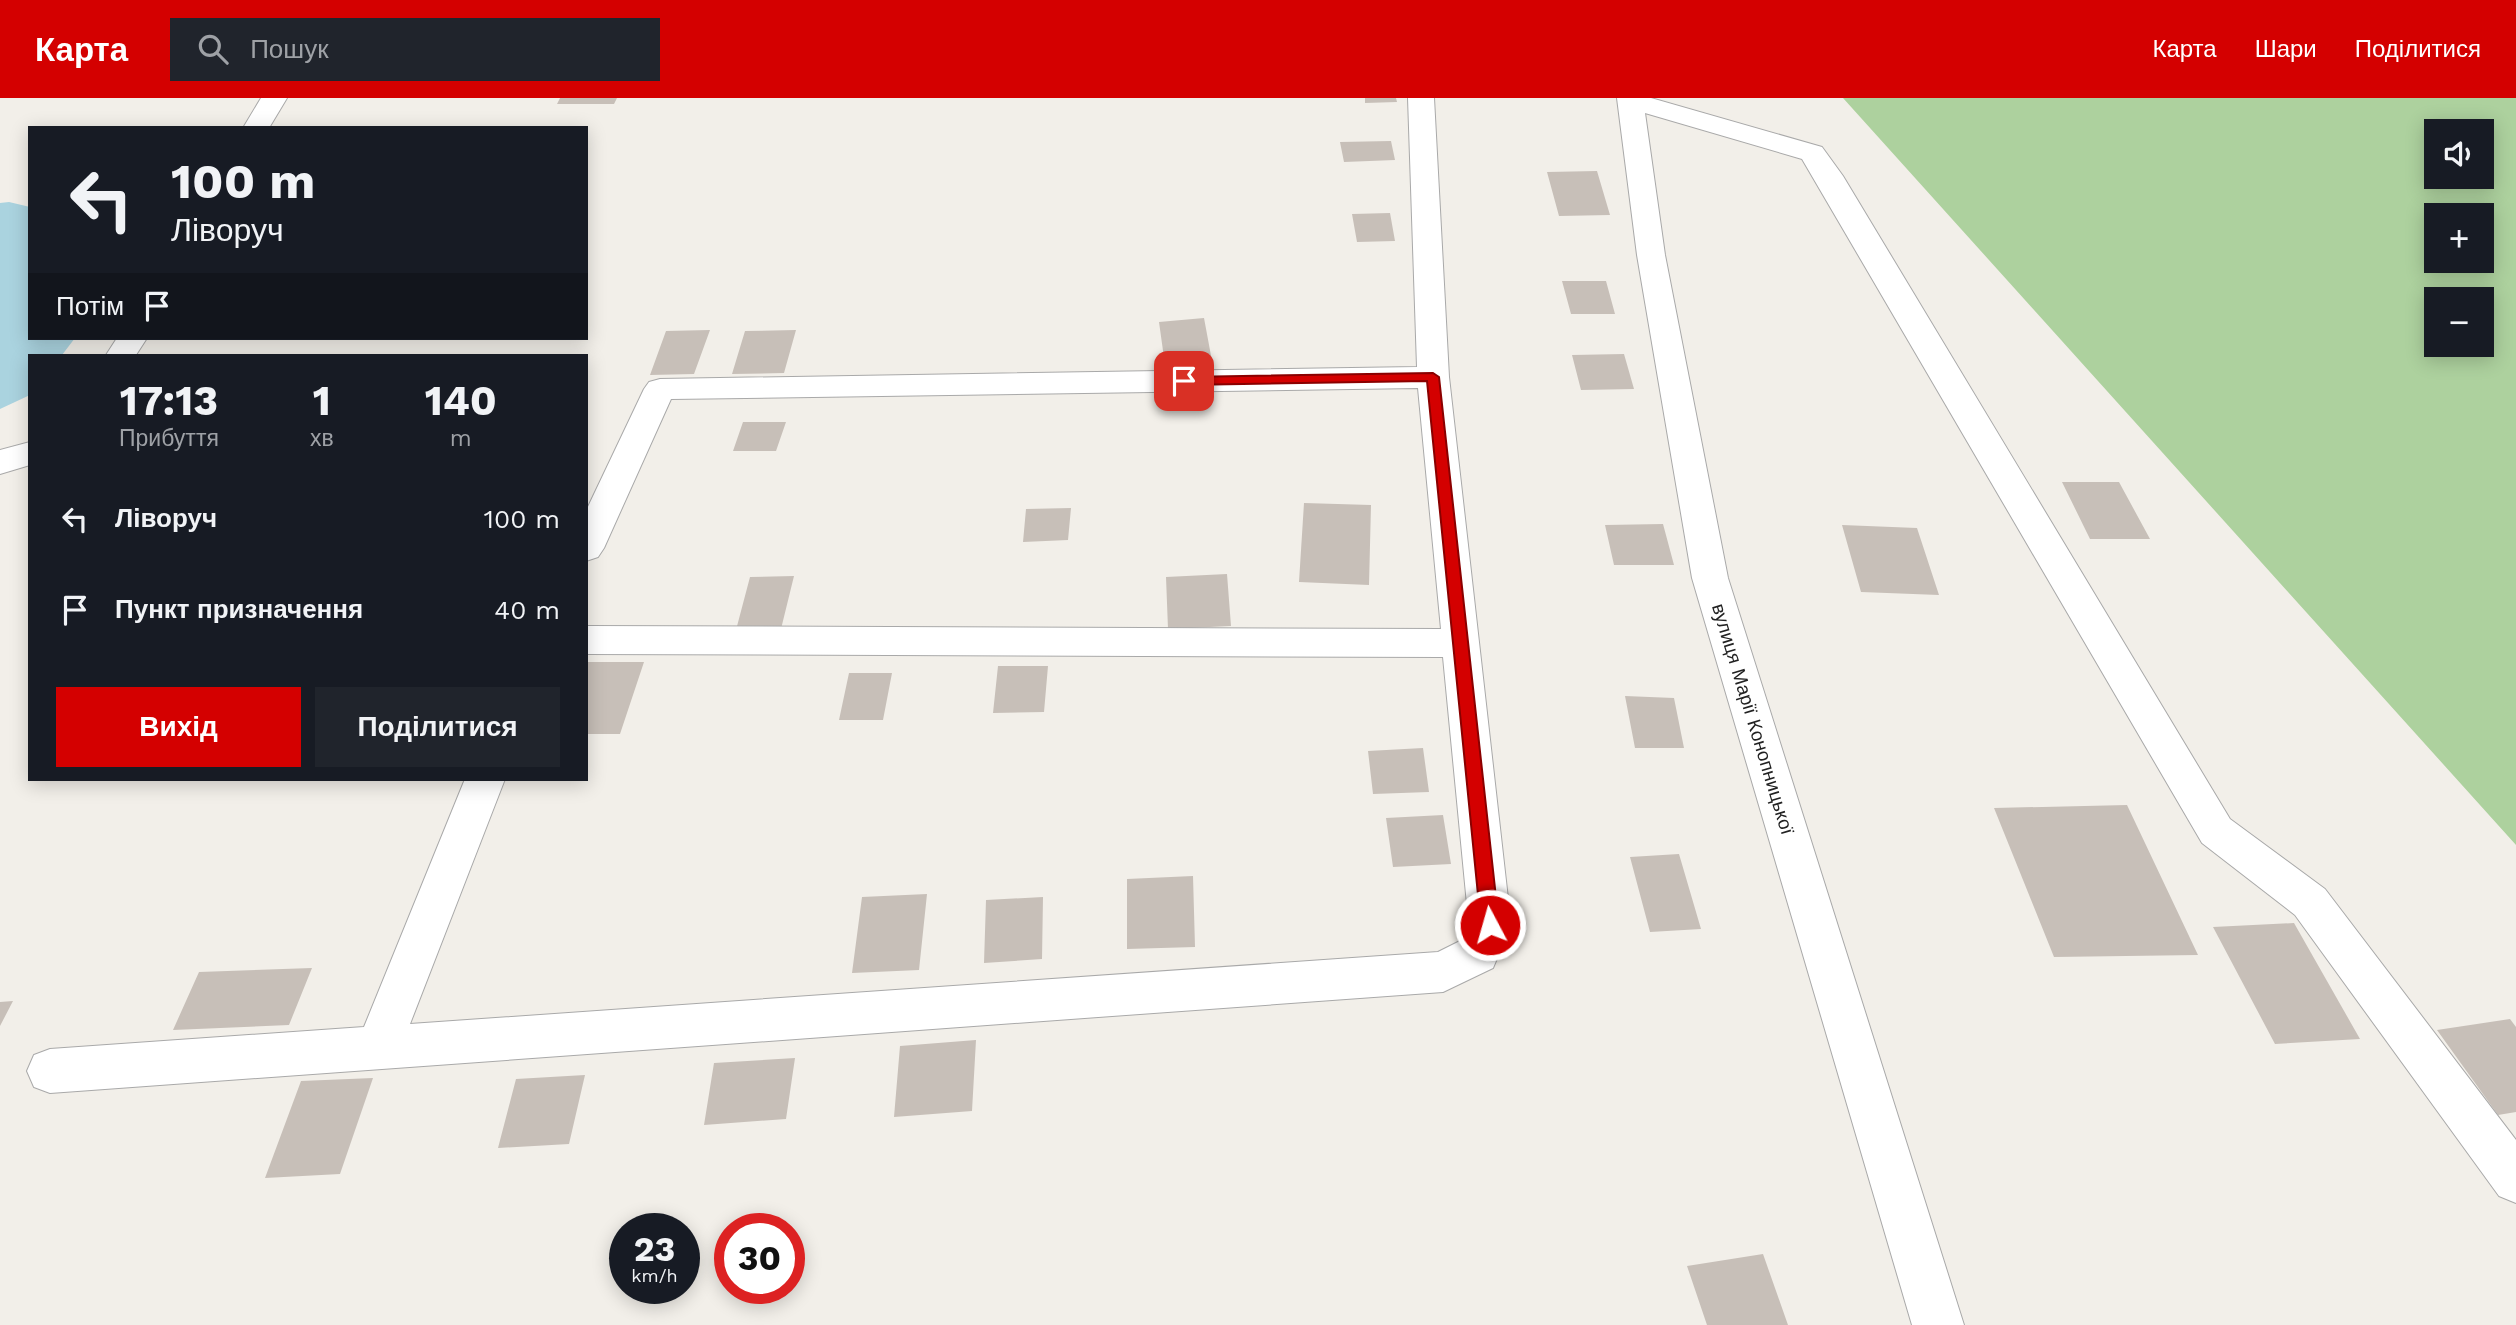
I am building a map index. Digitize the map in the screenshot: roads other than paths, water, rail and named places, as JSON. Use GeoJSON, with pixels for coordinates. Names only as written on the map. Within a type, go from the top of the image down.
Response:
{"type":"FeatureCollection","features":[{"type":"Feature","properties":{"kind":"street"},"geometry":{"type":"LineString","coordinates":[[257,126],[274,98]]}},
{"type":"Feature","properties":{"kind":"street"},"geometry":{"type":"LineString","coordinates":[[50,1071],[1430,973],[1452,969],[1478,954],[1490,925],[1433,377],[1421,98]]}},
{"type":"Feature","properties":{"kind":"street"},"geometry":{"type":"LineString","coordinates":[[1630,99],[1812,153],[1829,176],[2217,831],[2310,902],[2516,1179]]}},
{"type":"Feature","properties":{"kind":"street","name":"вулиця Марії Конопницької"},"geometry":{"type":"LineString","coordinates":[[1630,99],[1651,255],[1710,578],[1938,1325]]}},
{"type":"Feature","properties":{"kind":"street"},"geometry":{"type":"LineString","coordinates":[[588,544],[660,390],[1433,377]]}},
{"type":"Feature","properties":{"kind":"street"},"geometry":{"type":"LineString","coordinates":[[0,462],[28,454]]}},
{"type":"Feature","properties":{"kind":"street"},"geometry":{"type":"LineString","coordinates":[[588,640],[1460,643]]}},
{"type":"Feature","properties":{"kind":"street"},"geometry":{"type":"LineString","coordinates":[[378,1048],[484,781]]}},
{"type":"Feature","properties":{"kind":"water"},"geometry":{"type":"Polygon","coordinates":[[[9,202],[28,207],[28,340],[73,340],[63,354],[28,354],[28,396],[0,409],[0,203],[9,202]]]}}]}
